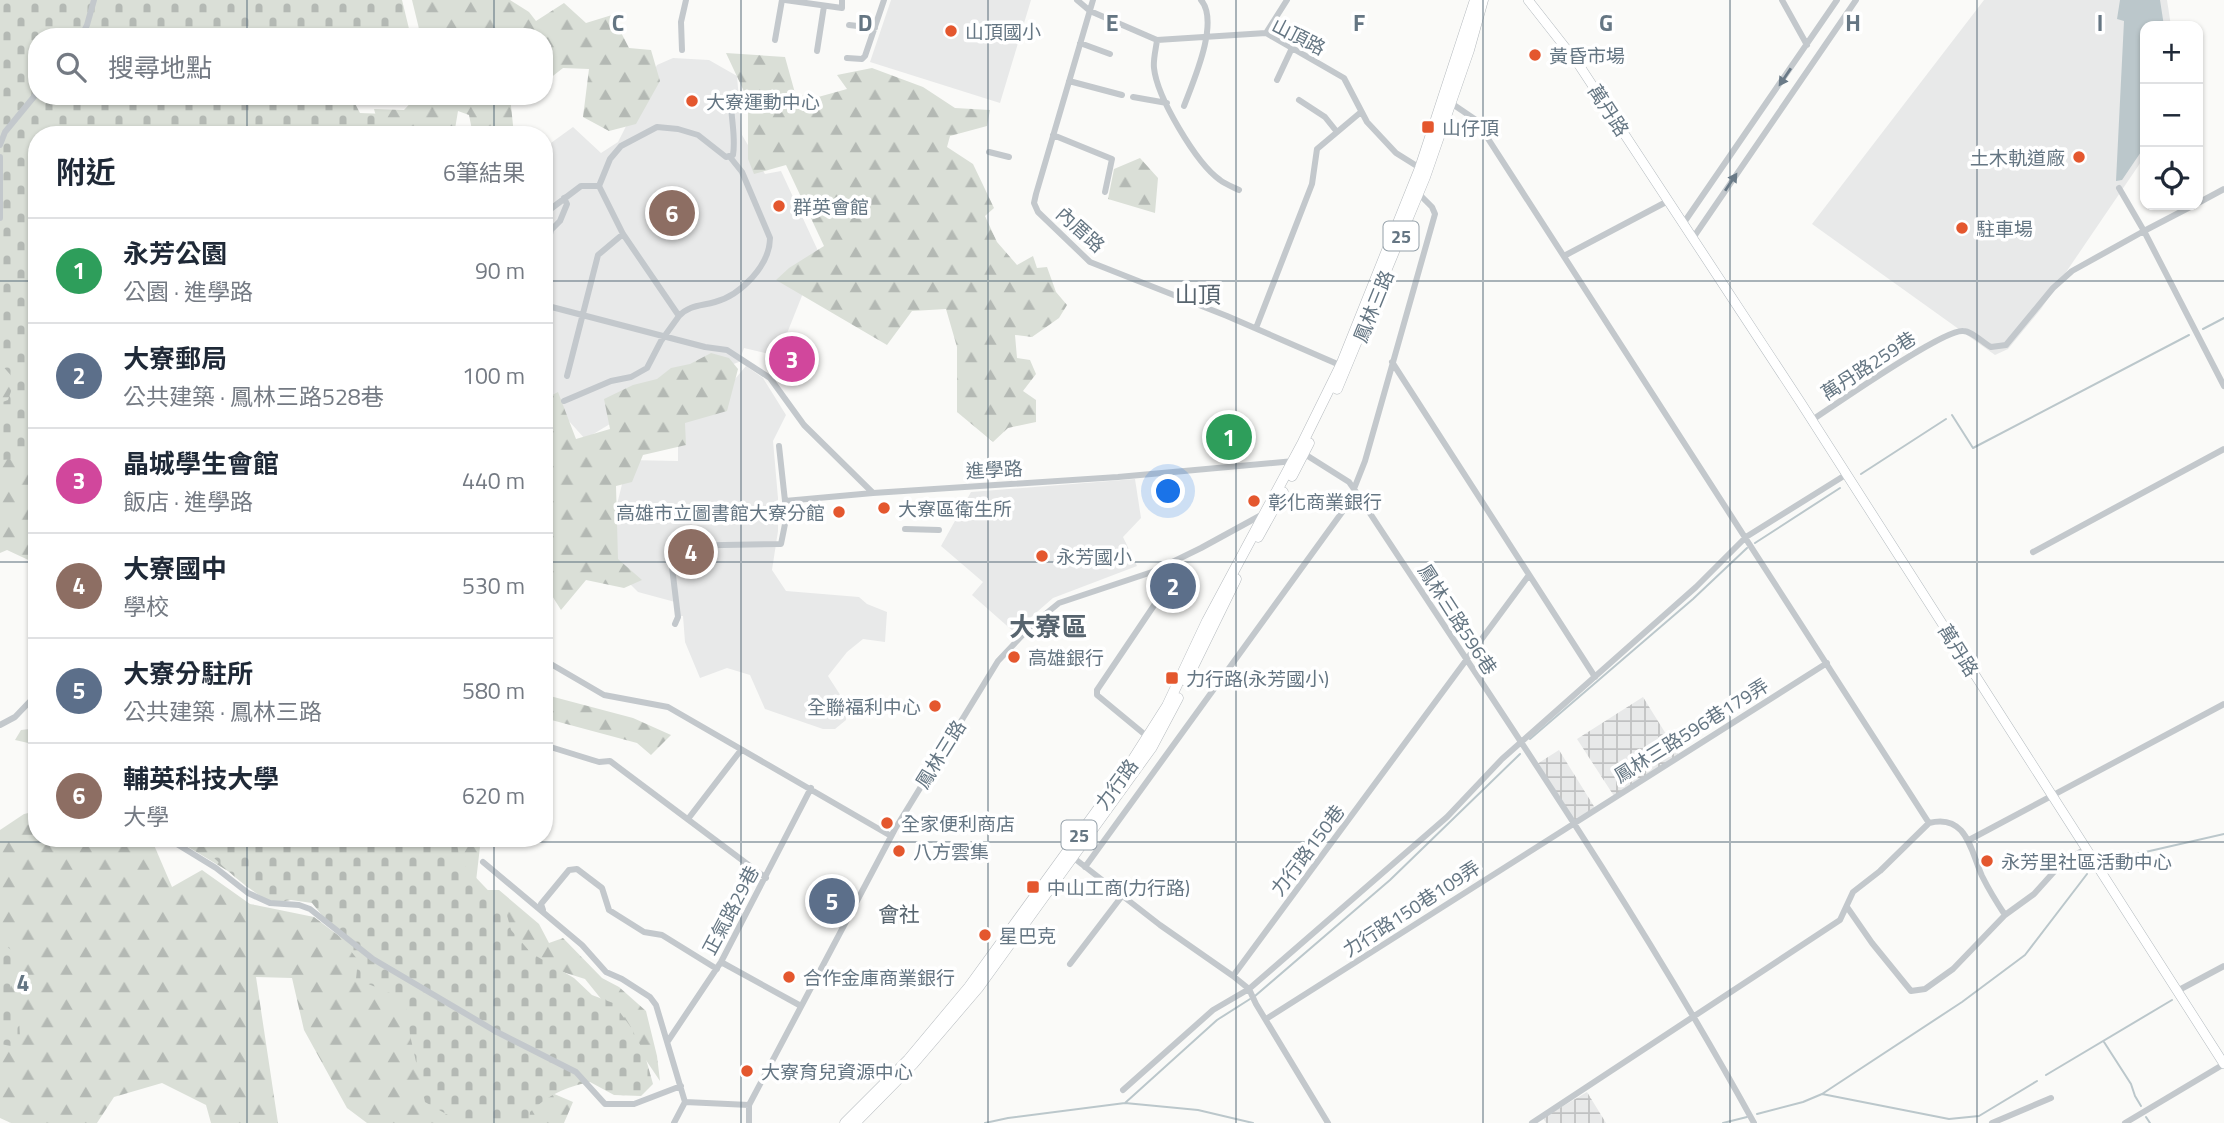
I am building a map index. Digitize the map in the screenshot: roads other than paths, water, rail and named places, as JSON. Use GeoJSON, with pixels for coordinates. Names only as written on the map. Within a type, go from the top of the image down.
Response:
{"type":"FeatureCollection","features":[{"type":"Feature","properties":{"kind":"main road","name":"鳳林三路"},"geometry":{"type":"LineString","coordinates":[[1266,514],[1296,462],[1344,366],[1419,194],[1423,170],[1475,0]]}},
{"type":"Feature","properties":{"kind":"main road","name":"鳳林三路"},"geometry":{"type":"LineString","coordinates":[[1344,366],[1451,103],[1483,0]]}},
{"type":"Feature","properties":{"kind":"main road","name":"力行路"},"geometry":{"type":"LineString","coordinates":[[855,1123],[949,1024],[1152,739],[1206,621],[1266,514]]}},
{"type":"Feature","properties":{"kind":"main road","name":"力行路"},"geometry":{"type":"LineString","coordinates":[[845,1123],[943,1020],[1070,854]]}},
{"type":"Feature","properties":{"kind":"street"},"geometry":{"type":"LineString","coordinates":[[85,28],[94,0]]}},
{"type":"Feature","properties":{"kind":"street"},"geometry":{"type":"LineString","coordinates":[[682,50],[681,22],[686,0]]}},
{"type":"Feature","properties":{"kind":"street"},"geometry":{"type":"LineString","coordinates":[[775,40],[783,0],[842,8],[842,0]]}},
{"type":"Feature","properties":{"kind":"street"},"geometry":{"type":"LineString","coordinates":[[847,58],[864,58],[884,0]]}},
{"type":"Feature","properties":{"kind":"street","name":"山頂路"},"geometry":{"type":"LineString","coordinates":[[1077,0],[1090,11],[1157,40],[1266,33],[1344,78],[1372,128],[1396,153],[1423,170]]}},
{"type":"Feature","properties":{"kind":"street","name":"內厝路"},"geometry":{"type":"LineString","coordinates":[[1093,0],[1034,203],[1038,212],[1085,259],[1344,366]]}},
{"type":"Feature","properties":{"kind":"street"},"geometry":{"type":"LineString","coordinates":[[1184,107],[1206,37],[1207,8],[1201,0]]}},
{"type":"Feature","properties":{"kind":"street"},"geometry":{"type":"LineString","coordinates":[[1266,33],[1287,0]]}},
{"type":"Feature","properties":{"kind":"street"},"geometry":{"type":"LineString","coordinates":[[1782,0],[1807,45]]}},
{"type":"Feature","properties":{"kind":"street"},"geometry":{"type":"LineString","coordinates":[[1684,224],[1837,0]]}},
{"type":"Feature","properties":{"kind":"street"},"geometry":{"type":"LineString","coordinates":[[1693,238],[1856,0]]}},
{"type":"Feature","properties":{"kind":"street","name":"萬丹路"},"geometry":{"type":"LineString","coordinates":[[1532,2],[1579,65],[1812,420],[2224,1064]]}},
{"type":"Feature","properties":{"kind":"street"},"geometry":{"type":"LineString","coordinates":[[817,51],[819,3]]}},
{"type":"Feature","properties":{"kind":"street"},"geometry":{"type":"LineString","coordinates":[[849,25],[875,28]]}},
{"type":"Feature","properties":{"kind":"street"},"geometry":{"type":"LineString","coordinates":[[1157,40],[1154,70],[1167,103],[1192,150],[1219,180],[1239,190]]}},
{"type":"Feature","properties":{"kind":"street"},"geometry":{"type":"LineString","coordinates":[[1080,43],[1110,54]]}},
{"type":"Feature","properties":{"kind":"street"},"geometry":{"type":"LineString","coordinates":[[1278,80],[1292,48]]}},
{"type":"Feature","properties":{"kind":"street"},"geometry":{"type":"LineString","coordinates":[[1069,81],[1122,95]]}},
{"type":"Feature","properties":{"kind":"street"},"geometry":{"type":"LineString","coordinates":[[1133,97],[1167,103]]}},
{"type":"Feature","properties":{"kind":"street"},"geometry":{"type":"LineString","coordinates":[[1300,100],[1325,117],[1337,132]]}},
{"type":"Feature","properties":{"kind":"street"},"geometry":{"type":"LineString","coordinates":[[730,157],[733,155],[736,139],[731,124],[731,101]]}},
{"type":"Feature","properties":{"kind":"street"},"geometry":{"type":"LineString","coordinates":[[1451,103],[1476,120],[1929,823]]}},
{"type":"Feature","properties":{"kind":"street"},"geometry":{"type":"LineString","coordinates":[[0,145],[5,132],[28,104]]}},
{"type":"Feature","properties":{"kind":"street"},"geometry":{"type":"LineString","coordinates":[[1256,328],[1312,184],[1317,149],[1361,112]]}},
{"type":"Feature","properties":{"kind":"street"},"geometry":{"type":"LineString","coordinates":[[564,401],[611,381],[631,377],[647,368],[665,336],[685,309],[716,302],[736,290],[764,263],[770,247],[770,238],[741,172],[730,157],[726,157],[698,135],[657,127],[621,146],[610,159],[598,186]]}},
{"type":"Feature","properties":{"kind":"street"},"geometry":{"type":"LineString","coordinates":[[1053,135],[1112,159],[1105,192]]}},
{"type":"Feature","properties":{"kind":"street"},"geometry":{"type":"LineString","coordinates":[[989,152],[1009,158]]}},
{"type":"Feature","properties":{"kind":"street"},"geometry":{"type":"LineString","coordinates":[[0,157],[0,218]]}},
{"type":"Feature","properties":{"kind":"street"},"geometry":{"type":"LineString","coordinates":[[553,207],[581,187],[598,186]]}},
{"type":"Feature","properties":{"kind":"street"},"geometry":{"type":"LineString","coordinates":[[598,186],[623,234],[679,316]]}},
{"type":"Feature","properties":{"kind":"street"},"geometry":{"type":"LineString","coordinates":[[2119,188],[2224,386]]}},
{"type":"Feature","properties":{"kind":"street"},"geometry":{"type":"LineString","coordinates":[[2203,200],[2224,189]]}},
{"type":"Feature","properties":{"kind":"street"},"geometry":{"type":"LineString","coordinates":[[1085,867],[1348,504],[1366,461],[1435,214],[1419,194]]}},
{"type":"Feature","properties":{"kind":"street"},"geometry":{"type":"LineString","coordinates":[[553,228],[560,221],[567,204],[565,198]]}},
{"type":"Feature","properties":{"kind":"street"},"geometry":{"type":"LineString","coordinates":[[1564,256],[1668,201]]}},
{"type":"Feature","properties":{"kind":"street"},"geometry":{"type":"LineString","coordinates":[[2144,231],[2184,210]]}},
{"type":"Feature","properties":{"kind":"street","name":"萬丹路259巷"},"geometry":{"type":"LineString","coordinates":[[1812,420],[1913,353],[1956,332],[1966,331],[1991,347],[2006,345],[2053,288],[2072,271],[2144,231]]}},
{"type":"Feature","properties":{"kind":"street"},"geometry":{"type":"LineString","coordinates":[[567,376],[598,255],[623,234]]}},
{"type":"Feature","properties":{"kind":"street"},"geometry":{"type":"LineString","coordinates":[[553,307],[727,350],[770,378],[804,425],[873,493]]}},
{"type":"Feature","properties":{"kind":"street"},"geometry":{"type":"LineString","coordinates":[[1392,362],[1595,677]]}},
{"type":"Feature","properties":{"kind":"street"},"geometry":{"type":"LineString","coordinates":[[675,624],[678,617],[671,546],[781,544],[785,524],[785,501],[779,446]]}},
{"type":"Feature","properties":{"kind":"street"},"geometry":{"type":"LineString","coordinates":[[2033,552],[2224,449]]}},
{"type":"Feature","properties":{"kind":"street","name":"鳳林三路596巷"},"geometry":{"type":"LineString","coordinates":[[1301,452],[1349,482],[1354,489],[1521,742],[1696,1017],[1752,1123]]}},
{"type":"Feature","properties":{"kind":"street","name":"進學路"},"geometry":{"type":"LineString","coordinates":[[785,501],[1296,462]]}},
{"type":"Feature","properties":{"kind":"street"},"geometry":{"type":"LineString","coordinates":[[1123,1090],[1213,1010],[1250,989],[1447,817],[1521,742],[1696,587],[1746,537],[1847,474]]}},
{"type":"Feature","properties":{"kind":"street","name":"鳳林三路"},"geometry":{"type":"LineString","coordinates":[[749,1123],[749,1105],[891,836],[998,661],[1032,625],[1059,603],[1152,572],[1266,514]]}},
{"type":"Feature","properties":{"kind":"street"},"geometry":{"type":"LineString","coordinates":[[905,529],[939,530]]}},
{"type":"Feature","properties":{"kind":"street"},"geometry":{"type":"LineString","coordinates":[[1152,572],[1159,597],[1097,690],[1097,695],[1152,739]]}},
{"type":"Feature","properties":{"kind":"street","name":"力行路150巷"},"geometry":{"type":"LineString","coordinates":[[1233,976],[1529,575]]}},
{"type":"Feature","properties":{"kind":"street","name":"鳳林三路596巷179弄"},"geometry":{"type":"LineString","coordinates":[[1573,823],[1827,663]]}},
{"type":"Feature","properties":{"kind":"street"},"geometry":{"type":"LineString","coordinates":[[553,665],[604,695],[668,707],[891,836]]}},
{"type":"Feature","properties":{"kind":"street"},"geometry":{"type":"LineString","coordinates":[[0,724],[15,717],[28,703]]}},
{"type":"Feature","properties":{"kind":"street"},"geometry":{"type":"LineString","coordinates":[[1969,840],[2224,704]]}},
{"type":"Feature","properties":{"kind":"street"},"geometry":{"type":"LineString","coordinates":[[553,748],[599,762],[610,761],[766,878]]}},
{"type":"Feature","properties":{"kind":"street"},"geometry":{"type":"LineString","coordinates":[[688,819],[741,750]]}},
{"type":"Feature","properties":{"kind":"street","name":"正氣路29巷"},"geometry":{"type":"LineString","coordinates":[[668,1041],[721,962],[811,788]]}},
{"type":"Feature","properties":{"kind":"street"},"geometry":{"type":"LineString","coordinates":[[1532,1123],[1826,931],[1840,920],[1853,892],[1880,871],[1929,823],[1934,821],[1960,829],[1969,840],[1982,875],[2005,915]]}},
{"type":"Feature","properties":{"kind":"street","name":"力行路150巷109弄"},"geometry":{"type":"LineString","coordinates":[[1266,1019],[1573,823]]}},
{"type":"Feature","properties":{"kind":"street"},"geometry":{"type":"LineString","coordinates":[[182,847],[216,868],[248,893],[270,902],[310,908],[373,959],[495,1031],[576,1072],[606,1104],[634,1104],[681,1086]]}},
{"type":"Feature","properties":{"kind":"street"},"geometry":{"type":"LineString","coordinates":[[1847,907],[1911,991],[1917,991],[1925,989],[1954,969],[2005,915],[2034,894],[2061,864],[2085,849]]}},
{"type":"Feature","properties":{"kind":"street"},"geometry":{"type":"LineString","coordinates":[[1070,854],[1122,896],[1250,989],[1328,1123]]}},
{"type":"Feature","properties":{"kind":"street"},"geometry":{"type":"LineString","coordinates":[[483,862],[582,945],[606,972],[650,997],[656,1005],[685,1102],[674,1123]]}},
{"type":"Feature","properties":{"kind":"street"},"geometry":{"type":"LineString","coordinates":[[543,912],[541,904],[569,870],[577,869],[602,888],[609,910],[644,932],[662,935],[717,969]]}},
{"type":"Feature","properties":{"kind":"street"},"geometry":{"type":"LineString","coordinates":[[1070,964],[1122,896]]}},
{"type":"Feature","properties":{"kind":"street"},"geometry":{"type":"LineString","coordinates":[[721,962],[801,1006]]}},
{"type":"Feature","properties":{"kind":"street"},"geometry":{"type":"LineString","coordinates":[[2179,990],[2224,966]]}},
{"type":"Feature","properties":{"kind":"street"},"geometry":{"type":"LineString","coordinates":[[2125,1123],[2224,1064]]}},
{"type":"Feature","properties":{"kind":"street"},"geometry":{"type":"LineString","coordinates":[[1992,1123],[2051,1098]]}},
{"type":"Feature","properties":{"kind":"street"},"geometry":{"type":"LineString","coordinates":[[685,1102],[749,1105]]}},
{"type":"Feature","properties":{"kind":"waterway"},"geometry":{"type":"LineString","coordinates":[[2203,329],[2224,318]]}},
{"type":"Feature","properties":{"kind":"waterway"},"geometry":{"type":"LineString","coordinates":[[1952,415],[1973,448],[2189,335]]}},
{"type":"Feature","properties":{"kind":"waterway"},"geometry":{"type":"LineString","coordinates":[[1861,474],[1946,419]]}},
{"type":"Feature","properties":{"kind":"waterway"},"geometry":{"type":"LineString","coordinates":[[1755,543],[1840,488]]}},
{"type":"Feature","properties":{"kind":"waterway"},"geometry":{"type":"LineString","coordinates":[[1530,739],[1693,599],[1747,548]]}},
{"type":"Feature","properties":{"kind":"waterway"},"geometry":{"type":"LineString","coordinates":[[1255,996],[1390,880],[1520,754]]}},
{"type":"Feature","properties":{"kind":"waterway"},"geometry":{"type":"LineString","coordinates":[[2106,861],[2224,834]]}},
{"type":"Feature","properties":{"kind":"waterway"},"geometry":{"type":"LineString","coordinates":[[1822,1094],[1962,1002],[2025,955],[2087,874]]}},
{"type":"Feature","properties":{"kind":"waterway"},"geometry":{"type":"LineString","coordinates":[[1125,1103],[1217,1020],[1250,999]]}},
{"type":"Feature","properties":{"kind":"waterway"},"geometry":{"type":"LineString","coordinates":[[2046,1075],[2172,1000]]}},
{"type":"Feature","properties":{"kind":"waterway"},"geometry":{"type":"LineString","coordinates":[[2104,1042],[2131,1084],[2141,1106]]}},
{"type":"Feature","properties":{"kind":"waterway"},"geometry":{"type":"LineString","coordinates":[[1757,1114],[1822,1094],[1949,1119],[1979,1116],[2037,1081]]}},
{"type":"Feature","properties":{"kind":"waterway"},"geometry":{"type":"LineString","coordinates":[[985,1123],[1125,1103],[1198,1110],[1253,1123]]}},
{"type":"Feature","properties":{"kind":"waterway"},"geometry":{"type":"LineString","coordinates":[[1723,1123],[1747,1117]]}},
{"type":"Feature","properties":{"kind":"waterway"},"geometry":{"type":"LineString","coordinates":[[2146,1117],[2150,1123]]}},
{"type":"Feature","properties":{"kind":"place","name":"山頂國小"},"geometry":{"type":"Point","coordinates":[951,31]}},
{"type":"Feature","properties":{"kind":"place","name":"黃昏市場"},"geometry":{"type":"Point","coordinates":[1535,55]}},
{"type":"Feature","properties":{"kind":"place","name":"大寮運動中心"},"geometry":{"type":"Point","coordinates":[692,101]}},
{"type":"Feature","properties":{"kind":"place","name":"山仔頂"},"geometry":{"type":"Point","coordinates":[1428,127]}},
{"type":"Feature","properties":{"kind":"place","name":"土木軌道廠"},"geometry":{"type":"Point","coordinates":[2079,157]}},
{"type":"Feature","properties":{"kind":"place","name":"群英會館"},"geometry":{"type":"Point","coordinates":[779,206]}},
{"type":"Feature","properties":{"kind":"place","name":"輔英科技大學"},"geometry":{"type":"Point","coordinates":[672,213]}},
{"type":"Feature","properties":{"kind":"place","name":"駐車場"},"geometry":{"type":"Point","coordinates":[1962,228]}},
{"type":"Feature","properties":{"kind":"place","name":"晶城學生會館"},"geometry":{"type":"Point","coordinates":[792,359]}},
{"type":"Feature","properties":{"kind":"place","name":"永芳公園"},"geometry":{"type":"Point","coordinates":[1229,437]}},
{"type":"Feature","properties":{"kind":"place","name":"彰化商業銀行"},"geometry":{"type":"Point","coordinates":[1254,501]}},
{"type":"Feature","properties":{"kind":"place","name":"大寮區衛生所"},"geometry":{"type":"Point","coordinates":[884,508]}},
{"type":"Feature","properties":{"kind":"place","name":"高雄市立圖書館大寮分館"},"geometry":{"type":"Point","coordinates":[839,512]}},
{"type":"Feature","properties":{"kind":"place","name":"大寮國中"},"geometry":{"type":"Point","coordinates":[691,552]}},
{"type":"Feature","properties":{"kind":"place","name":"永芳國小"},"geometry":{"type":"Point","coordinates":[1042,556]}},
{"type":"Feature","properties":{"kind":"place","name":"大寮郵局"},"geometry":{"type":"Point","coordinates":[1173,586]}},
{"type":"Feature","properties":{"kind":"place","name":"高雄銀行"},"geometry":{"type":"Point","coordinates":[1014,657]}},
{"type":"Feature","properties":{"kind":"place","name":"力行路(永芳國小)"},"geometry":{"type":"Point","coordinates":[1172,678]}},
{"type":"Feature","properties":{"kind":"place","name":"全聯福利中心"},"geometry":{"type":"Point","coordinates":[935,706]}},
{"type":"Feature","properties":{"kind":"place","name":"全家便利商店"},"geometry":{"type":"Point","coordinates":[887,823]}},
{"type":"Feature","properties":{"kind":"place","name":"八方雲集"},"geometry":{"type":"Point","coordinates":[899,851]}},
{"type":"Feature","properties":{"kind":"place","name":"永芳里社區活動中心"},"geometry":{"type":"Point","coordinates":[1987,861]}},
{"type":"Feature","properties":{"kind":"place","name":"中山工商(力行路)"},"geometry":{"type":"Point","coordinates":[1033,887]}},
{"type":"Feature","properties":{"kind":"place","name":"大寮分駐所"},"geometry":{"type":"Point","coordinates":[832,901]}},
{"type":"Feature","properties":{"kind":"place","name":"星巴克"},"geometry":{"type":"Point","coordinates":[985,935]}},
{"type":"Feature","properties":{"kind":"place","name":"合作金庫商業銀行"},"geometry":{"type":"Point","coordinates":[789,977]}},
{"type":"Feature","properties":{"kind":"place","name":"大寮育兒資源中心"},"geometry":{"type":"Point","coordinates":[747,1071]}},
{"type":"Feature","properties":{"kind":"district","name":"山頂"},"geometry":{"type":"Point","coordinates":[1198,294]}},
{"type":"Feature","properties":{"kind":"district","name":"大寮區"},"geometry":{"type":"Point","coordinates":[1048,626]}},
{"type":"Feature","properties":{"kind":"district","name":"會社"},"geometry":{"type":"Point","coordinates":[899,914]}}]}
